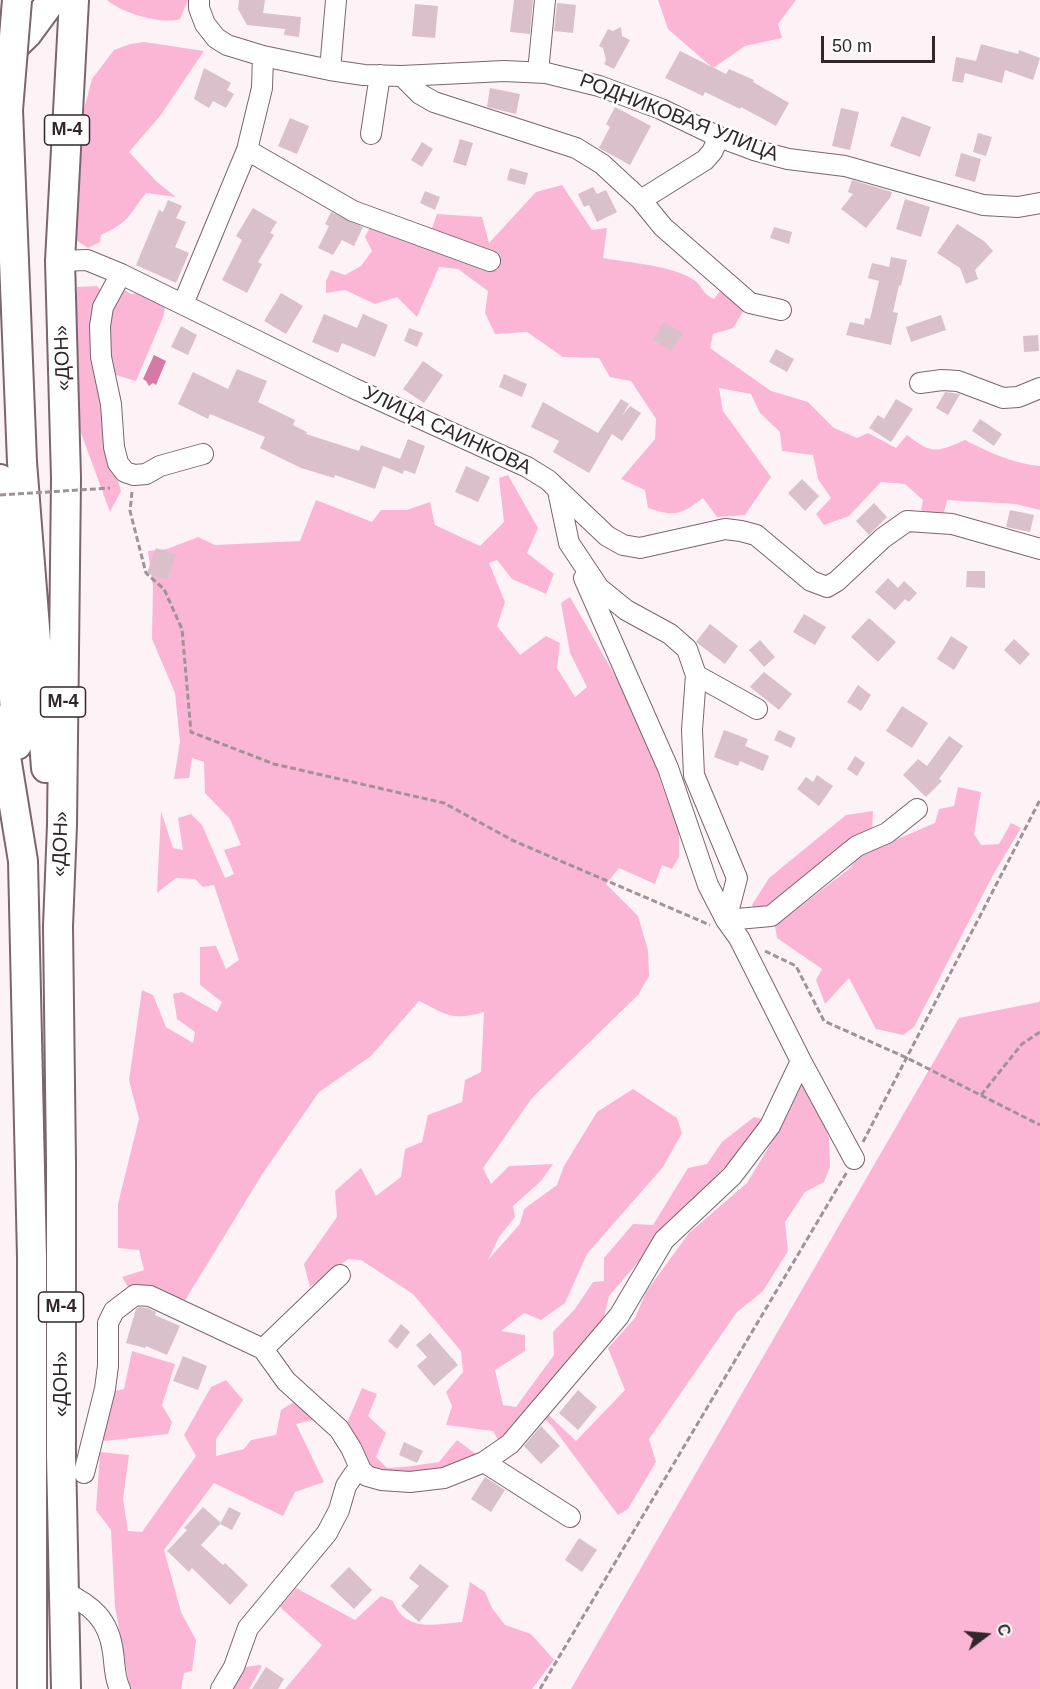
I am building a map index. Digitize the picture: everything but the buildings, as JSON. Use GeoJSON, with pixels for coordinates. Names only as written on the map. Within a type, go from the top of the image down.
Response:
{"type":"FeatureCollection","features":[{"type":"Feature","properties":{"kind":"highway"},"geometry":{"type":"LineString","coordinates":[[17,0],[8,110],[22,462],[58,926]]}},
{"type":"Feature","properties":{"kind":"highway"},"geometry":{"type":"LineString","coordinates":[[0,59],[27,34],[52,0]]}},
{"type":"Feature","properties":{"kind":"highway","name":"«ДОН»"},"geometry":{"type":"LineString","coordinates":[[66,1689],[61,1455],[58,926],[62,825],[66,478],[60,261],[74,0]]}},
{"type":"Feature","properties":{"kind":"highway"},"geometry":{"type":"LineString","coordinates":[[0,479],[23,861]]}},
{"type":"Feature","properties":{"kind":"highway","name":"«ДОН»"},"geometry":{"type":"LineString","coordinates":[[0,720],[23,861],[32,1258],[32,1689]]}},
{"type":"Feature","properties":{"kind":"street","name":"РОДНИКОВАЯ УЛИЦА"},"geometry":{"type":"LineString","coordinates":[[199,0],[199,8],[205,24],[216,38],[227,45],[263,56],[330,70],[380,75],[504,71],[538,72],[572,78],[661,109],[719,137],[754,150],[788,159],[845,166],[983,205],[1018,207],[1040,203]]}},
{"type":"Feature","properties":{"kind":"street"},"geometry":{"type":"LineString","coordinates":[[330,70],[336,0]]}},
{"type":"Feature","properties":{"kind":"street"},"geometry":{"type":"LineString","coordinates":[[538,72],[545,0]]}},
{"type":"Feature","properties":{"kind":"street"},"geometry":{"type":"LineString","coordinates":[[183,304],[248,150],[262,88],[263,56]]}},
{"type":"Feature","properties":{"kind":"street"},"geometry":{"type":"LineString","coordinates":[[371,134],[380,75]]}},
{"type":"Feature","properties":{"kind":"street"},"geometry":{"type":"LineString","coordinates":[[402,76],[420,94],[434,102],[576,148],[602,164],[641,200],[663,227],[750,303],[781,310]]}},
{"type":"Feature","properties":{"kind":"street"},"geometry":{"type":"LineString","coordinates":[[641,200],[705,160],[712,152],[719,137]]}},
{"type":"Feature","properties":{"kind":"street"},"geometry":{"type":"LineString","coordinates":[[248,150],[353,211],[490,261]]}},
{"type":"Feature","properties":{"kind":"street","name":"УЛИЦА САИНКОВА"},"geometry":{"type":"LineString","coordinates":[[60,261],[87,260],[121,274],[353,388],[527,467],[548,480],[607,536],[623,545],[640,548],[658,546],[725,529],[741,531],[756,535],[811,581],[827,587],[907,520],[952,524],[1040,549]]}},
{"type":"Feature","properties":{"kind":"street"},"geometry":{"type":"LineString","coordinates":[[121,274],[103,307],[100,326],[101,357],[111,404],[114,447],[118,463],[125,472],[135,475],[146,474],[160,466],[203,454]]}},
{"type":"Feature","properties":{"kind":"street"},"geometry":{"type":"LineString","coordinates":[[920,383],[942,380],[958,381],[1003,398],[1018,397],[1040,388]]}},
{"type":"Feature","properties":{"kind":"street"},"geometry":{"type":"LineString","coordinates":[[558,491],[569,543],[668,768],[708,885],[726,920],[739,938],[854,1159]]}},
{"type":"Feature","properties":{"kind":"street"},"geometry":{"type":"LineString","coordinates":[[569,543],[599,588],[626,610],[670,634],[687,650],[696,675],[693,730],[694,775],[737,878],[726,920]]}},
{"type":"Feature","properties":{"kind":"street"},"geometry":{"type":"LineString","coordinates":[[696,675],[757,709]]}},
{"type":"Feature","properties":{"kind":"street"},"geometry":{"type":"LineString","coordinates":[[726,920],[771,916],[857,846],[887,833],[917,809]]}},
{"type":"Feature","properties":{"kind":"street"},"geometry":{"type":"LineString","coordinates":[[84,1473],[105,1389],[108,1366],[108,1323],[114,1311],[135,1295],[150,1296],[263,1349],[286,1381],[339,1429],[361,1470],[367,1476],[381,1480],[410,1482],[444,1478],[484,1462],[510,1444],[619,1316],[664,1240],[732,1176],[770,1126],[801,1061]]}},
{"type":"Feature","properties":{"kind":"street"},"geometry":{"type":"LineString","coordinates":[[263,1349],[340,1275]]}},
{"type":"Feature","properties":{"kind":"street"},"geometry":{"type":"LineString","coordinates":[[484,1462],[570,1517]]}},
{"type":"Feature","properties":{"kind":"street"},"geometry":{"type":"LineString","coordinates":[[221,1689],[234,1667],[248,1628],[327,1533],[339,1510],[346,1486],[354,1474],[361,1470]]}},
{"type":"Feature","properties":{"kind":"street"},"geometry":{"type":"LineString","coordinates":[[64,1592],[84,1601],[96,1611],[107,1630],[113,1649],[116,1682],[120,1689]]}},
{"type":"Feature","properties":{"kind":"path"},"geometry":{"type":"LineString","coordinates":[[135,475],[130,511],[146,573],[164,589],[182,629],[191,732],[274,764],[444,803],[514,841],[739,938],[796,966],[824,1021],[907,1058],[1040,1125]]}},
{"type":"Feature","properties":{"kind":"path"},"geometry":{"type":"LineString","coordinates":[[0,495],[110,488]]}},
{"type":"Feature","properties":{"kind":"path"},"geometry":{"type":"LineString","coordinates":[[540,1689],[854,1159],[1040,800]]}},
{"type":"Feature","properties":{"kind":"path"},"geometry":{"type":"LineString","coordinates":[[981,1095],[1022,1044],[1040,1032]]}},
{"type":"Feature","properties":{"kind":"shaded area"},"geometry":{"type":"Polygon","coordinates":[[[107,0],[188,0],[180,19],[163,20],[142,17],[107,0]]]}},
{"type":"Feature","properties":{"kind":"shaded area"},"geometry":{"type":"Polygon","coordinates":[[[658,0],[796,0],[778,24],[782,38],[745,46],[713,68],[668,29],[658,0]]]}},
{"type":"Feature","properties":{"kind":"shaded area"},"geometry":{"type":"Polygon","coordinates":[[[144,42],[204,51],[160,116],[129,152],[157,182],[176,197],[146,193],[126,219],[101,235],[100,242],[88,248],[76,240],[84,109],[92,79],[114,50],[144,42]]]}},
{"type":"Feature","properties":{"kind":"shaded area"},"geometry":{"type":"Polygon","coordinates":[[[562,185],[592,230],[607,228],[603,258],[650,265],[685,275],[694,280],[714,299],[719,292],[734,293],[746,307],[733,328],[713,334],[710,348],[771,391],[808,402],[834,428],[857,438],[868,433],[896,448],[907,435],[923,446],[935,450],[965,440],[1011,460],[1040,466],[1040,510],[1016,504],[947,500],[943,516],[921,510],[923,500],[905,484],[881,482],[849,516],[824,525],[816,514],[831,498],[818,479],[813,455],[782,451],[780,432],[760,413],[751,394],[719,388],[723,411],[771,477],[745,515],[717,517],[703,498],[677,513],[665,513],[648,508],[645,490],[621,479],[655,439],[656,419],[631,381],[610,377],[599,358],[563,357],[527,332],[495,334],[485,313],[488,291],[458,269],[439,267],[417,317],[397,297],[375,304],[345,290],[326,293],[326,281],[331,270],[345,275],[361,266],[372,251],[365,237],[371,225],[427,242],[437,214],[482,217],[489,243],[536,192],[562,185]]]}},
{"type":"Feature","properties":{"kind":"shaded area"},"geometry":{"type":"Polygon","coordinates":[[[97,286],[101,290],[120,287],[131,294],[145,292],[165,304],[164,315],[136,381],[116,375],[109,364],[108,449],[121,491],[110,512],[77,422],[77,287],[97,286]]]}},
{"type":"Feature","properties":{"kind":"shaded area"},"geometry":{"type":"Polygon","coordinates":[[[154,355],[166,361],[156,385],[153,383],[149,386],[143,379],[154,355]]]}},
{"type":"Feature","properties":{"kind":"shaded area"},"geometry":{"type":"Polygon","coordinates":[[[508,475],[538,528],[527,553],[554,574],[546,594],[512,579],[497,560],[489,563],[505,602],[497,626],[520,655],[546,636],[560,643],[557,668],[575,697],[587,687],[570,653],[561,603],[570,597],[648,733],[661,783],[679,830],[679,857],[672,869],[662,865],[655,884],[619,868],[606,884],[638,916],[648,950],[649,976],[638,995],[532,1098],[483,1168],[491,1184],[509,1166],[553,1164],[541,1181],[513,1206],[515,1217],[499,1237],[488,1260],[520,1224],[524,1209],[557,1185],[564,1166],[597,1112],[633,1089],[677,1118],[682,1133],[663,1167],[587,1254],[565,1303],[541,1320],[524,1313],[501,1331],[525,1335],[525,1351],[495,1370],[503,1405],[516,1407],[554,1355],[553,1332],[575,1309],[593,1282],[604,1281],[604,1258],[633,1224],[653,1225],[688,1168],[707,1164],[722,1142],[754,1117],[762,1119],[757,1132],[658,1239],[609,1296],[601,1330],[536,1403],[576,1441],[625,1390],[608,1348],[635,1318],[646,1292],[689,1233],[747,1183],[782,1125],[802,1085],[817,1100],[829,1139],[830,1167],[824,1182],[805,1192],[785,1222],[788,1251],[763,1291],[737,1312],[649,1439],[656,1462],[628,1509],[618,1515],[552,1426],[534,1408],[502,1446],[493,1431],[446,1425],[452,1406],[446,1392],[463,1372],[461,1351],[413,1294],[361,1260],[348,1259],[310,1287],[304,1264],[337,1217],[335,1191],[361,1168],[376,1196],[401,1177],[405,1149],[422,1142],[428,1115],[462,1102],[465,1080],[481,1072],[484,1012],[464,1016],[450,1015],[419,1001],[371,1056],[319,1092],[263,1173],[184,1302],[130,1290],[122,1277],[144,1270],[139,1250],[118,1248],[118,1204],[139,1119],[129,1080],[142,990],[153,995],[166,1027],[193,1043],[195,1032],[177,1019],[173,994],[182,992],[217,1012],[222,1002],[200,985],[200,947],[216,946],[226,969],[239,960],[214,885],[203,887],[195,879],[176,878],[157,893],[161,811],[173,848],[183,850],[178,818],[191,814],[202,825],[225,878],[234,874],[224,850],[241,845],[230,819],[205,793],[204,762],[192,758],[189,778],[174,779],[180,742],[175,693],[152,639],[153,587],[148,551],[167,549],[198,537],[215,545],[300,541],[316,500],[372,522],[381,510],[407,510],[430,502],[435,525],[480,546],[504,522],[499,478],[508,475]]]}},
{"type":"Feature","properties":{"kind":"shaded area"},"geometry":{"type":"Polygon","coordinates":[[[958,787],[981,792],[974,834],[981,845],[999,844],[1011,823],[1021,828],[993,875],[914,1027],[903,1035],[876,1029],[849,978],[825,1004],[816,980],[822,969],[777,938],[775,926],[850,868],[860,855],[935,823],[939,809],[954,806],[958,787]]]}},
{"type":"Feature","properties":{"kind":"shaded area"},"geometry":{"type":"Polygon","coordinates":[[[873,811],[872,834],[775,909],[756,913],[752,905],[769,878],[846,815],[873,811]]]}},
{"type":"Feature","properties":{"kind":"shaded area"},"geometry":{"type":"Polygon","coordinates":[[[1040,1000],[1040,1689],[571,1689],[959,1018],[1040,1000]]]}},
{"type":"Feature","properties":{"kind":"shaded area"},"geometry":{"type":"Polygon","coordinates":[[[132,1351],[175,1364],[162,1405],[172,1422],[168,1434],[105,1441],[99,1433],[110,1392],[124,1389],[132,1351]]]}},
{"type":"Feature","properties":{"kind":"shaded area"},"geometry":{"type":"Polygon","coordinates":[[[226,1380],[243,1400],[216,1439],[216,1456],[244,1449],[251,1440],[276,1435],[281,1410],[297,1400],[324,1417],[296,1424],[324,1482],[295,1492],[283,1516],[214,1483],[164,1550],[181,1612],[196,1640],[192,1671],[184,1673],[181,1689],[130,1689],[115,1607],[111,1530],[96,1510],[100,1452],[129,1455],[123,1499],[128,1531],[142,1532],[196,1456],[184,1435],[211,1387],[226,1380]]]}},
{"type":"Feature","properties":{"kind":"shaded area"},"geometry":{"type":"Polygon","coordinates":[[[362,1388],[377,1394],[368,1416],[386,1433],[376,1457],[387,1468],[439,1462],[457,1440],[481,1458],[442,1472],[382,1476],[363,1464],[347,1423],[362,1388]]]}},
{"type":"Feature","properties":{"kind":"shaded area"},"geometry":{"type":"Polygon","coordinates":[[[470,1582],[485,1592],[492,1608],[505,1625],[531,1634],[554,1660],[532,1689],[285,1689],[322,1645],[280,1607],[296,1588],[355,1620],[381,1596],[393,1601],[405,1618],[431,1625],[462,1622],[470,1582]]]}},
{"type":"Feature","properties":{"kind":"shaded area"},"geometry":{"type":"Polygon","coordinates":[[[262,1666],[249,1689],[232,1689],[246,1667],[262,1666]]]}}]}
